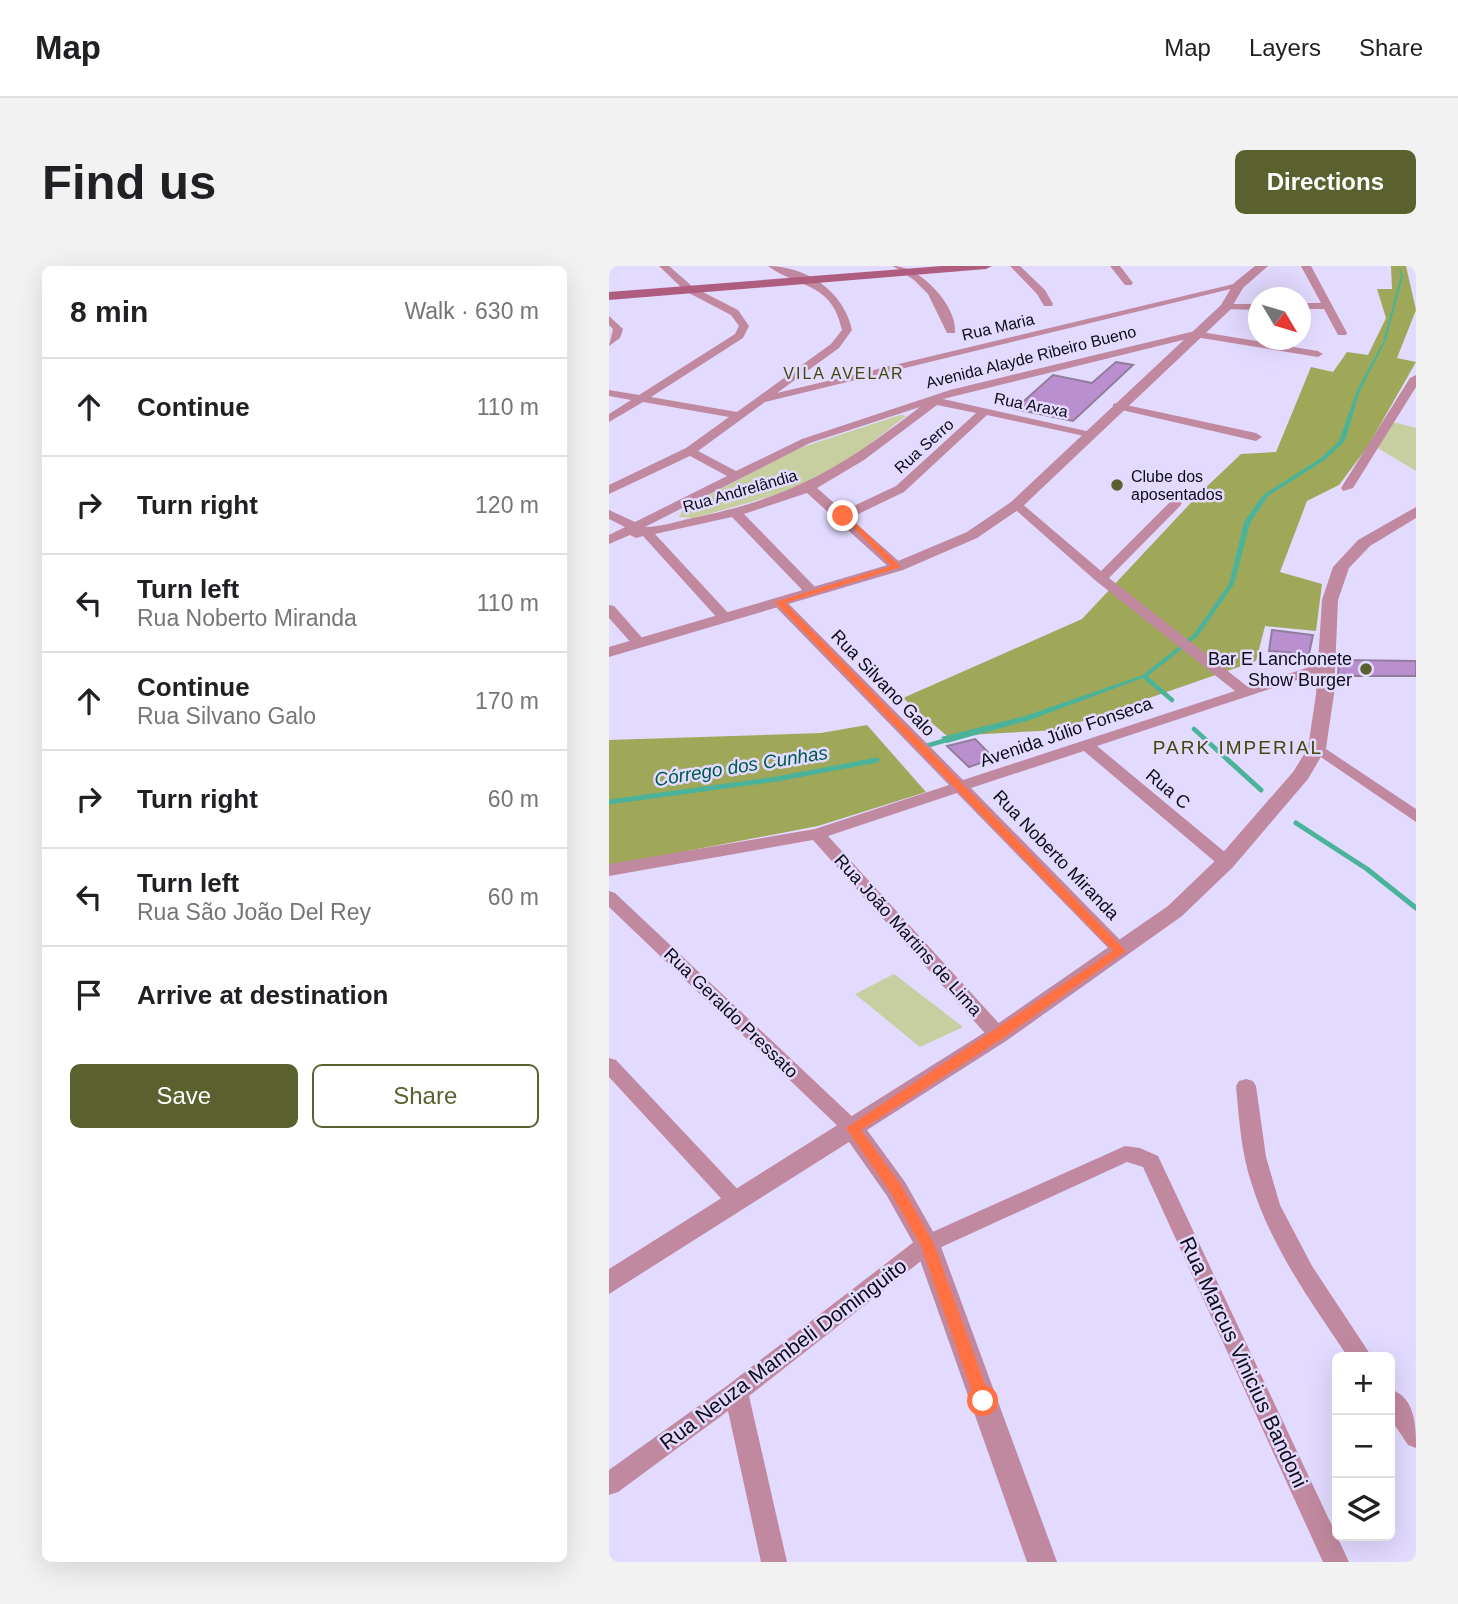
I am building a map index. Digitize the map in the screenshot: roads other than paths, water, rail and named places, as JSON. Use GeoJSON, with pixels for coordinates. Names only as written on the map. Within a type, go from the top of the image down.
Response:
{"type":"FeatureCollection","features":[{"type":"Feature","properties":{"kind":"main road"},"geometry":{"type":"LineString","coordinates":[[609,296],[986,266]]}},
{"type":"Feature","properties":{"kind":"street"},"geometry":{"type":"LineString","coordinates":[[609,419],[740,336],[744,326],[740,316],[730,308],[691,290],[664,266]]}},
{"type":"Feature","properties":{"kind":"street"},"geometry":{"type":"LineString","coordinates":[[609,490],[690,450],[741,416],[835,346],[847,330],[845,313],[836,299],[811,281],[773,266]]}},
{"type":"Feature","properties":{"kind":"street"},"geometry":{"type":"LineString","coordinates":[[898,266],[911,272],[934,292],[951,331]]}},
{"type":"Feature","properties":{"kind":"street"},"geometry":{"type":"LineString","coordinates":[[1015,266],[1041,292],[1048,304]]}},
{"type":"Feature","properties":{"kind":"street"},"geometry":{"type":"LineString","coordinates":[[1115,266],[1128,283]]}},
{"type":"Feature","properties":{"kind":"street"},"geometry":{"type":"LineString","coordinates":[[609,652],[897,567],[972,535],[1016,505],[1089,433],[1226,307],[1238,286],[1262,266]]}},
{"type":"Feature","properties":{"kind":"street"},"geometry":{"type":"LineString","coordinates":[[1306,266],[1325,306],[1342,333]]}},
{"type":"Feature","properties":{"kind":"street","name":"Rua Maria"},"geometry":{"type":"LineString","coordinates":[[766,399],[1238,286]]}},
{"type":"Feature","properties":{"kind":"street"},"geometry":{"type":"LineString","coordinates":[[1311,306],[1325,306]]}},
{"type":"Feature","properties":{"kind":"street"},"geometry":{"type":"LineString","coordinates":[[1226,307],[1248,307]]}},
{"type":"Feature","properties":{"kind":"street"},"geometry":{"type":"LineString","coordinates":[[609,319],[618,329],[616,336],[609,343]]}},
{"type":"Feature","properties":{"kind":"street"},"geometry":{"type":"LineString","coordinates":[[1195,334],[1318,354]]}},
{"type":"Feature","properties":{"kind":"street","name":"Avenida Alayde Ribeiro Bueno"},"geometry":{"type":"LineString","coordinates":[[641,529],[734,475],[806,441],[931,400],[1195,334]]}},
{"type":"Feature","properties":{"kind":"street"},"geometry":{"type":"LineString","coordinates":[[1347,488],[1416,378]]}},
{"type":"Feature","properties":{"kind":"street"},"geometry":{"type":"LineString","coordinates":[[609,394],[741,416]]}},
{"type":"Feature","properties":{"kind":"street","name":"Rua Araxa"},"geometry":{"type":"LineString","coordinates":[[931,400],[1089,433]]}},
{"type":"Feature","properties":{"kind":"street","name":"Rua Andrelândia"},"geometry":{"type":"LineString","coordinates":[[610,540],[641,529],[735,512],[809,488],[836,473],[931,400]]}},
{"type":"Feature","properties":{"kind":"street"},"geometry":{"type":"LineString","coordinates":[[1118,407],[1256,436]]}},
{"type":"Feature","properties":{"kind":"street","name":"Rua Serro"},"geometry":{"type":"LineString","coordinates":[[843,516],[900,489],[984,412]]}},
{"type":"Feature","properties":{"kind":"street"},"geometry":{"type":"LineString","coordinates":[[690,450],[734,475]]}},
{"type":"Feature","properties":{"kind":"street"},"geometry":{"type":"LineString","coordinates":[[809,488],[897,567]]}},
{"type":"Feature","properties":{"kind":"street"},"geometry":{"type":"LineString","coordinates":[[1101,578],[1176,503]]}},
{"type":"Feature","properties":{"kind":"street"},"geometry":{"type":"LineString","coordinates":[[1016,505],[1101,578],[1245,692]]}},
{"type":"Feature","properties":{"kind":"street"},"geometry":{"type":"LineString","coordinates":[[735,512],[812,592]]}},
{"type":"Feature","properties":{"kind":"street"},"geometry":{"type":"LineString","coordinates":[[613,1274],[736,1201],[998,1035],[1175,911],[1226,862],[1301,775],[1317,748],[1328,665],[1330,600],[1341,567],[1364,543],[1416,512]]}},
{"type":"Feature","properties":{"kind":"street"},"geometry":{"type":"LineString","coordinates":[[609,514],[641,529],[725,618]]}},
{"type":"Feature","properties":{"kind":"street","name":"Rua Silvano Galo"},"geometry":{"type":"LineString","coordinates":[[779,602],[961,788]]}},
{"type":"Feature","properties":{"kind":"street"},"geometry":{"type":"LineString","coordinates":[[609,609],[639,643]]}},
{"type":"Feature","properties":{"kind":"street","name":"Avenida Júlio Fonseca"},"geometry":{"type":"LineString","coordinates":[[609,870],[817,834],[1328,665]]}},
{"type":"Feature","properties":{"kind":"street","name":"Rua C"},"geometry":{"type":"LineString","coordinates":[[1086,746],[1226,862]]}},
{"type":"Feature","properties":{"kind":"street"},"geometry":{"type":"LineString","coordinates":[[1317,748],[1416,817]]}},
{"type":"Feature","properties":{"kind":"street","name":"Rua Noberto Miranda"},"geometry":{"type":"LineString","coordinates":[[961,788],[1121,951]]}},
{"type":"Feature","properties":{"kind":"street","name":"Rua João Martins de Lima"},"geometry":{"type":"LineString","coordinates":[[817,834],[998,1035]]}},
{"type":"Feature","properties":{"kind":"street","name":"Rua Geraldo Pressato"},"geometry":{"type":"LineString","coordinates":[[609,897],[852,1128]]}},
{"type":"Feature","properties":{"kind":"street"},"geometry":{"type":"LineString","coordinates":[[609,1065],[736,1201]]}},
{"type":"Feature","properties":{"kind":"street"},"geometry":{"type":"LineString","coordinates":[[1245,1086],[1261,1181],[1284,1235],[1315,1290],[1358,1352]]}},
{"type":"Feature","properties":{"kind":"street"},"geometry":{"type":"LineString","coordinates":[[852,1128],[896,1189],[927,1244],[1042,1562]]}},
{"type":"Feature","properties":{"kind":"street","name":"Rua Neuza Mambeli Dominguito"},"geometry":{"type":"LineString","coordinates":[[609,1484],[736,1392],[927,1244],[1125,1154],[1140,1156],[1151,1162]]}},
{"type":"Feature","properties":{"kind":"street","name":"Rua Marcus Vinicius Bandoni"},"geometry":{"type":"LineString","coordinates":[[1151,1162],[1336,1562]]}},
{"type":"Feature","properties":{"kind":"street"},"geometry":{"type":"LineString","coordinates":[[736,1392],[773,1562]]}},
{"type":"Feature","properties":{"kind":"street"},"geometry":{"type":"LineString","coordinates":[[1395,1406],[1416,1437]]}},
{"type":"Feature","properties":{"kind":"waterway"},"geometry":{"type":"LineString","coordinates":[[1145,677],[1172,700]]}},
{"type":"Feature","properties":{"kind":"waterway"},"geometry":{"type":"LineString","coordinates":[[1194,729],[1230,762]]}},
{"type":"Feature","properties":{"kind":"waterway","name":"Córrego dos Cunhas"},"geometry":{"type":"LineString","coordinates":[[926,746],[950,739]]}},
{"type":"Feature","properties":{"kind":"waterway","name":"Córrego dos Cunhas"},"geometry":{"type":"LineString","coordinates":[[609,802],[777,779],[877,760],[869,762]]}},
{"type":"Feature","properties":{"kind":"waterway"},"geometry":{"type":"LineString","coordinates":[[1228,760],[1261,790]]}},
{"type":"Feature","properties":{"kind":"waterway"},"geometry":{"type":"LineString","coordinates":[[1296,823],[1367,869],[1416,908]]}},
{"type":"Feature","properties":{"kind":"place","name":"Clube dos aposentados"},"geometry":{"type":"Point","coordinates":[1117,485]}},
{"type":"Feature","properties":{"kind":"place","name":"Bar E Lanchonete Show Burger"},"geometry":{"type":"Point","coordinates":[1366,669]}},
{"type":"Feature","properties":{"kind":"district","name":"VILA AVELAR"},"geometry":{"type":"Point","coordinates":[844,373]}},
{"type":"Feature","properties":{"kind":"district","name":"PARK IMPERIAL"},"geometry":{"type":"Point","coordinates":[1238,747]}}]}
